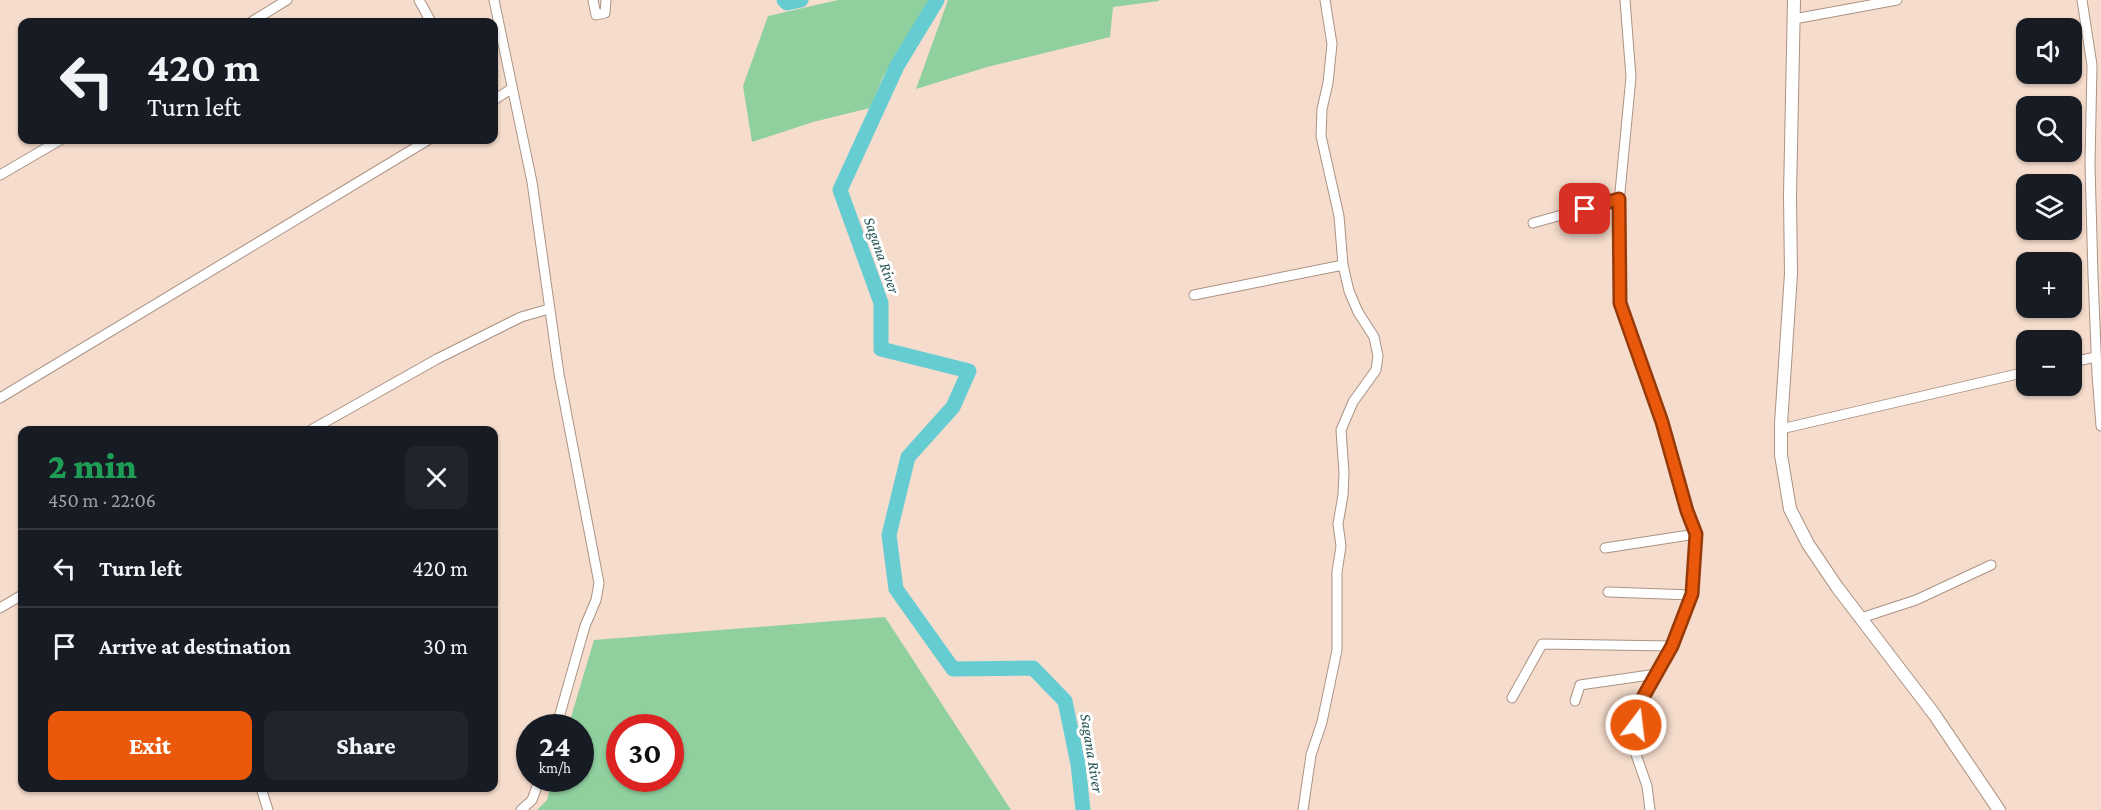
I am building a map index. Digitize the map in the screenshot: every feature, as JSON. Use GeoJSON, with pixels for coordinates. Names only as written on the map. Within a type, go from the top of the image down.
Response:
{"type":"FeatureCollection","features":[{"type":"Feature","properties":{"kind":"street"},"geometry":{"type":"LineString","coordinates":[[419,0],[429,18]]}},
{"type":"Feature","properties":{"kind":"street"},"geometry":{"type":"LineString","coordinates":[[494,0],[497,18]]}},
{"type":"Feature","properties":{"kind":"street"},"geometry":{"type":"LineString","coordinates":[[593,0],[596,15],[604,13],[606,0]]}},
{"type":"Feature","properties":{"kind":"street"},"geometry":{"type":"LineString","coordinates":[[1304,810],[1311,754],[1322,722],[1337,650],[1337,572],[1341,546],[1338,524],[1344,473],[1341,430],[1353,402],[1376,370],[1378,356],[1374,337],[1358,312],[1349,291],[1343,265],[1339,216],[1321,136],[1322,109],[1328,83],[1332,45],[1325,0]]}},
{"type":"Feature","properties":{"kind":"street"},"geometry":{"type":"LineString","coordinates":[[1625,0],[1631,77],[1619,199],[1620,303],[1662,422],[1687,511],[1696,534],[1692,594],[1672,646],[1641,701],[1633,746],[1647,786],[1650,810]]}},
{"type":"Feature","properties":{"kind":"street"},"geometry":{"type":"LineString","coordinates":[[1794,0],[1790,195],[1791,274],[1781,429],[1781,455],[1790,508],[1808,544],[1934,714],[1999,810]]}},
{"type":"Feature","properties":{"kind":"street"},"geometry":{"type":"LineString","coordinates":[[1794,19],[1897,0]]}},
{"type":"Feature","properties":{"kind":"street"},"geometry":{"type":"LineString","coordinates":[[2082,0],[2092,65],[2090,165],[2096,357],[2101,426]]}},
{"type":"Feature","properties":{"kind":"street"},"geometry":{"type":"LineString","coordinates":[[257,18],[283,1]]}},
{"type":"Feature","properties":{"kind":"street"},"geometry":{"type":"LineString","coordinates":[[498,21],[532,182],[549,309],[599,583],[596,600],[585,626],[560,714]]}},
{"type":"Feature","properties":{"kind":"street"},"geometry":{"type":"LineString","coordinates":[[498,97],[511,89]]}},
{"type":"Feature","properties":{"kind":"street"},"geometry":{"type":"LineString","coordinates":[[0,175],[53,144]]}},
{"type":"Feature","properties":{"kind":"street"},"geometry":{"type":"LineString","coordinates":[[0,399],[421,144]]}},
{"type":"Feature","properties":{"kind":"street"},"geometry":{"type":"LineString","coordinates":[[1533,223],[1619,199]]}},
{"type":"Feature","properties":{"kind":"street"},"geometry":{"type":"LineString","coordinates":[[1194,295],[1343,265]]}},
{"type":"Feature","properties":{"kind":"street"},"geometry":{"type":"LineString","coordinates":[[318,426],[437,359],[521,317],[549,309]]}},
{"type":"Feature","properties":{"kind":"street"},"geometry":{"type":"LineString","coordinates":[[2082,360],[2096,357]]}},
{"type":"Feature","properties":{"kind":"street"},"geometry":{"type":"LineString","coordinates":[[1781,429],[2016,374]]}},
{"type":"Feature","properties":{"kind":"street"},"geometry":{"type":"LineString","coordinates":[[1605,548],[1696,534]]}},
{"type":"Feature","properties":{"kind":"street"},"geometry":{"type":"LineString","coordinates":[[1861,618],[1916,600],[1991,565]]}},
{"type":"Feature","properties":{"kind":"street"},"geometry":{"type":"LineString","coordinates":[[1608,592],[1692,594]]}},
{"type":"Feature","properties":{"kind":"street"},"geometry":{"type":"LineString","coordinates":[[0,608],[18,597]]}},
{"type":"Feature","properties":{"kind":"street"},"geometry":{"type":"LineString","coordinates":[[1512,698],[1542,644],[1672,646]]}},
{"type":"Feature","properties":{"kind":"street"},"geometry":{"type":"LineString","coordinates":[[1575,701],[1580,685],[1657,674]]}},
{"type":"Feature","properties":{"kind":"street"},"geometry":{"type":"LineString","coordinates":[[262,792],[268,810]]}},
{"type":"Feature","properties":{"kind":"street"},"geometry":{"type":"LineString","coordinates":[[521,810],[532,800],[535,792]]}},
{"type":"Feature","properties":{"kind":"green space"},"geometry":{"type":"Polygon","coordinates":[[[838,0],[929,0],[883,77],[870,108],[813,122],[752,142],[743,86],[768,16],[838,0]]]}},
{"type":"Feature","properties":{"kind":"green space"},"geometry":{"type":"Polygon","coordinates":[[[948,0],[1159,1],[1113,7],[1110,37],[987,67],[916,89],[948,0]]]}},
{"type":"Feature","properties":{"kind":"green space"},"geometry":{"type":"Polygon","coordinates":[[[885,617],[1011,810],[537,810],[547,800],[549,792],[594,792],[594,714],[572,714],[594,640],[885,617]]]}},
{"type":"Feature","properties":{"kind":"waterway","name":"Sagana River"},"geometry":{"type":"LineString","coordinates":[[784,0],[787,3],[801,0]]}},
{"type":"Feature","properties":{"kind":"waterway","name":"Sagana River"},"geometry":{"type":"LineString","coordinates":[[937,0],[897,66],[840,190],[881,303],[881,349],[969,371],[953,407],[908,457],[889,535],[896,589],[953,669],[1033,668],[1065,701],[1078,764],[1083,810]]}},
{"type":"Feature","properties":{"kind":"route"},"geometry":{"type":"LineString","coordinates":[[1585,209],[1619,199],[1620,303],[1662,422],[1687,511],[1696,534],[1692,594],[1672,646],[1641,701],[1636,725]]}}]}
